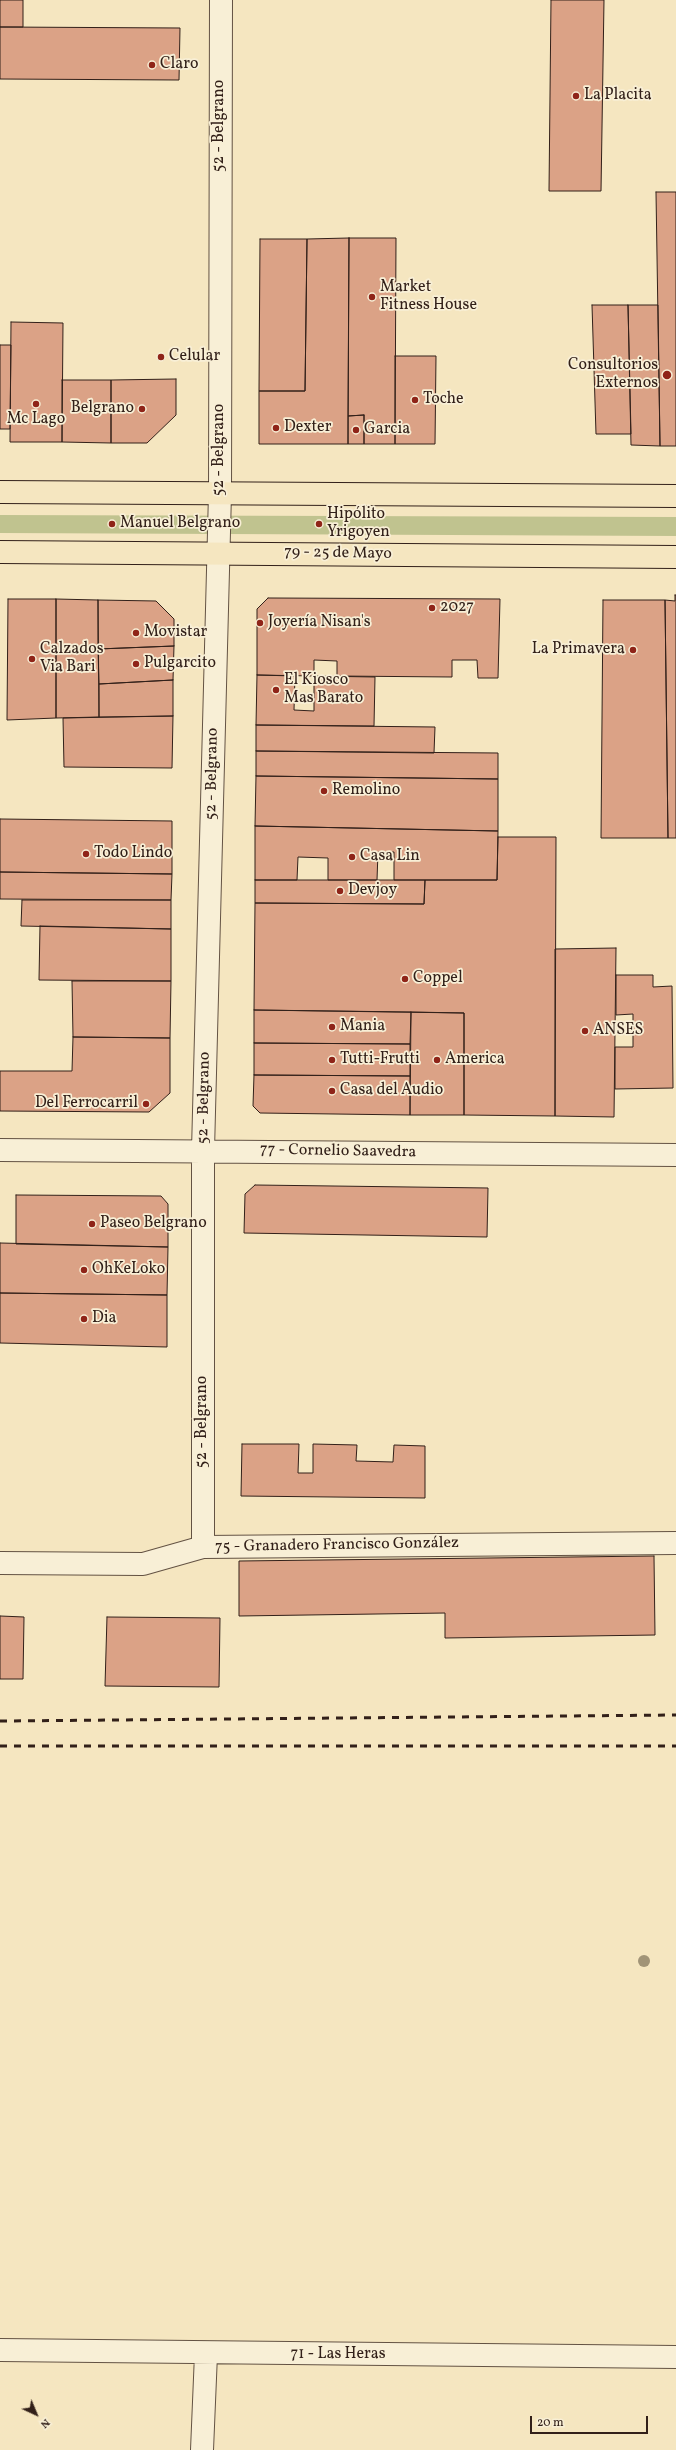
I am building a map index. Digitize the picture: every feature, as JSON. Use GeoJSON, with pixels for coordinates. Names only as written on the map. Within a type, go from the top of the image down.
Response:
{"type":"FeatureCollection","features":[{"type":"Feature","properties":{"kind":"main road"},"geometry":{"type":"LineString","coordinates":[[0,492],[676,496]]}},
{"type":"Feature","properties":{"kind":"main road","name":"79 - 25 de Mayo"},"geometry":{"type":"LineString","coordinates":[[0,552],[676,557]]}},
{"type":"Feature","properties":{"kind":"street","name":"52 - Belgrano"},"geometry":{"type":"LineString","coordinates":[[203,1547],[203,1150],[220,493],[221,0]]}},
{"type":"Feature","properties":{"kind":"street","name":"77 - Cornelio Saavedra"},"geometry":{"type":"LineString","coordinates":[[0,1150],[203,1150],[676,1155]]}},
{"type":"Feature","properties":{"kind":"street","name":"75 - Granadero Francisco González"},"geometry":{"type":"LineString","coordinates":[[0,1563],[143,1564],[203,1547],[676,1543]]}},
{"type":"Feature","properties":{"kind":"street","name":"71 - Las Heras"},"geometry":{"type":"LineString","coordinates":[[0,2350],[206,2354],[676,2357]]}},
{"type":"Feature","properties":{"kind":"street"},"geometry":{"type":"LineString","coordinates":[[202,2450],[206,2354]]}},
{"type":"Feature","properties":{"kind":"green space"},"geometry":{"type":"Polygon","coordinates":[[[0,515],[676,517],[676,536],[0,533],[0,515]]]}},
{"type":"Feature","properties":{"kind":"building"},"geometry":{"type":"Polygon","coordinates":[[[0,0],[23,0],[23,27],[0,27],[0,0]]]}},
{"type":"Feature","properties":{"kind":"building","name":"La Placita"},"geometry":{"type":"Polygon","coordinates":[[[551,0],[604,0],[601,191],[549,191],[551,0]]]}},
{"type":"Feature","properties":{"kind":"building"},"geometry":{"type":"Polygon","coordinates":[[[0,27],[180,28],[179,80],[0,79],[0,27]]]}},
{"type":"Feature","properties":{"kind":"building","name":"Consultorios Externos"},"geometry":{"type":"Polygon","coordinates":[[[656,192],[676,192],[676,446],[660,446],[656,192]]]}},
{"type":"Feature","properties":{"kind":"building","name":"Market Fitness House"},"geometry":{"type":"Polygon","coordinates":[[[349,238],[396,238],[395,444],[364,444],[364,415],[348,416],[349,238]]]}},
{"type":"Feature","properties":{"kind":"building"},"geometry":{"type":"Polygon","coordinates":[[[349,238],[348,444],[259,444],[259,391],[305,391],[307,239],[349,238]]]}},
{"type":"Feature","properties":{"kind":"building"},"geometry":{"type":"Polygon","coordinates":[[[260,239],[307,239],[305,391],[259,391],[260,239]]]}},
{"type":"Feature","properties":{"kind":"building"},"geometry":{"type":"Polygon","coordinates":[[[592,305],[628,305],[631,434],[596,434],[592,305]]]}},
{"type":"Feature","properties":{"kind":"building"},"geometry":{"type":"Polygon","coordinates":[[[628,305],[658,305],[660,446],[631,445],[628,305]]]}},
{"type":"Feature","properties":{"kind":"building","name":"Mc Lago"},"geometry":{"type":"Polygon","coordinates":[[[11,322],[63,323],[62,442],[10,442],[11,322]]]}},
{"type":"Feature","properties":{"kind":"building"},"geometry":{"type":"Polygon","coordinates":[[[0,345],[11,345],[10,429],[0,429],[0,345]]]}},
{"type":"Feature","properties":{"kind":"building","name":"Toche"},"geometry":{"type":"Polygon","coordinates":[[[395,356],[436,356],[435,444],[395,444],[395,356]]]}},
{"type":"Feature","properties":{"kind":"building"},"geometry":{"type":"Polygon","coordinates":[[[176,379],[176,415],[147,443],[111,443],[111,380],[176,379]]]}},
{"type":"Feature","properties":{"kind":"building"},"geometry":{"type":"Polygon","coordinates":[[[62,380],[111,380],[111,443],[62,442],[62,380]]]}},
{"type":"Feature","properties":{"kind":"building","name":"Garcia"},"geometry":{"type":"Polygon","coordinates":[[[364,415],[364,444],[348,444],[348,416],[364,415]]]}},
{"type":"Feature","properties":{"kind":"building"},"geometry":{"type":"Polygon","coordinates":[[[675,595],[676,838],[668,838],[665,600],[675,601],[675,595]]]}},
{"type":"Feature","properties":{"kind":"building"},"geometry":{"type":"Polygon","coordinates":[[[268,598],[500,599],[498,678],[478,678],[477,660],[452,660],[452,677],[337,676],[337,661],[314,660],[314,676],[257,675],[257,609],[268,598]]]}},
{"type":"Feature","properties":{"kind":"building","name":"Calzados Via Bari"},"geometry":{"type":"Polygon","coordinates":[[[8,599],[56,599],[56,718],[7,720],[8,599]]]}},
{"type":"Feature","properties":{"kind":"building"},"geometry":{"type":"Polygon","coordinates":[[[56,599],[98,600],[99,717],[56,718],[56,599]]]}},
{"type":"Feature","properties":{"kind":"building","name":"Movistar"},"geometry":{"type":"Polygon","coordinates":[[[98,600],[156,601],[174,619],[174,646],[98,649],[98,600]]]}},
{"type":"Feature","properties":{"kind":"building"},"geometry":{"type":"Polygon","coordinates":[[[603,600],[665,600],[668,838],[601,838],[603,600]]]}},
{"type":"Feature","properties":{"kind":"building","name":"Pulgarcito"},"geometry":{"type":"Polygon","coordinates":[[[174,646],[173,680],[99,684],[98,649],[174,646]]]}},
{"type":"Feature","properties":{"kind":"building"},"geometry":{"type":"Polygon","coordinates":[[[257,675],[295,676],[294,710],[314,711],[314,676],[375,677],[374,726],[256,725],[257,675]]]}},
{"type":"Feature","properties":{"kind":"building"},"geometry":{"type":"Polygon","coordinates":[[[173,680],[173,716],[99,717],[99,684],[173,680]]]}},
{"type":"Feature","properties":{"kind":"building"},"geometry":{"type":"Polygon","coordinates":[[[173,716],[172,768],[64,767],[63,718],[173,716]]]}},
{"type":"Feature","properties":{"kind":"building"},"geometry":{"type":"Polygon","coordinates":[[[256,725],[435,727],[434,753],[256,751],[256,725]]]}},
{"type":"Feature","properties":{"kind":"building"},"geometry":{"type":"Polygon","coordinates":[[[256,751],[498,753],[498,779],[256,776],[256,751]]]}},
{"type":"Feature","properties":{"kind":"building"},"geometry":{"type":"Polygon","coordinates":[[[256,776],[498,779],[498,831],[255,826],[256,776]]]}},
{"type":"Feature","properties":{"kind":"building","name":"Todo Lindo"},"geometry":{"type":"Polygon","coordinates":[[[0,819],[172,821],[172,874],[0,872],[0,819]]]}},
{"type":"Feature","properties":{"kind":"building"},"geometry":{"type":"Polygon","coordinates":[[[255,826],[498,831],[497,880],[394,880],[394,852],[378,852],[377,880],[328,880],[328,858],[298,857],[297,880],[255,880],[255,826]]]}},
{"type":"Feature","properties":{"kind":"building","name":"Coppel"},"geometry":{"type":"Polygon","coordinates":[[[498,837],[556,837],[555,1116],[464,1115],[464,1013],[254,1010],[255,903],[424,904],[425,880],[497,880],[498,837]]]}},
{"type":"Feature","properties":{"kind":"building"},"geometry":{"type":"Polygon","coordinates":[[[0,872],[172,874],[171,900],[0,899],[0,872]]]}},
{"type":"Feature","properties":{"kind":"building","name":"Devjoy"},"geometry":{"type":"Polygon","coordinates":[[[255,880],[425,880],[424,904],[255,903],[255,880]]]}},
{"type":"Feature","properties":{"kind":"building"},"geometry":{"type":"Polygon","coordinates":[[[22,900],[171,900],[171,929],[21,926],[22,900]]]}},
{"type":"Feature","properties":{"kind":"building"},"geometry":{"type":"Polygon","coordinates":[[[40,926],[171,929],[171,981],[39,980],[40,926]]]}},
{"type":"Feature","properties":{"kind":"building","name":"ANSES"},"geometry":{"type":"Polygon","coordinates":[[[616,948],[614,1117],[555,1116],[555,949],[616,948]]]}},
{"type":"Feature","properties":{"kind":"building"},"geometry":{"type":"Polygon","coordinates":[[[616,975],[653,975],[653,987],[672,986],[673,1088],[615,1089],[615,1047],[633,1047],[633,1014],[616,1015],[616,975]]]}},
{"type":"Feature","properties":{"kind":"building"},"geometry":{"type":"Polygon","coordinates":[[[72,981],[171,981],[170,1038],[73,1037],[72,981]]]}},
{"type":"Feature","properties":{"kind":"building","name":"Mania"},"geometry":{"type":"Polygon","coordinates":[[[254,1010],[411,1012],[410,1044],[254,1043],[254,1010]]]}},
{"type":"Feature","properties":{"kind":"building","name":"America"},"geometry":{"type":"Polygon","coordinates":[[[411,1012],[464,1013],[464,1115],[410,1115],[411,1012]]]}},
{"type":"Feature","properties":{"kind":"building"},"geometry":{"type":"Polygon","coordinates":[[[73,1037],[170,1038],[170,1093],[149,1112],[0,1111],[0,1071],[72,1071],[73,1037]]]}},
{"type":"Feature","properties":{"kind":"building","name":"Tutti-Frutti"},"geometry":{"type":"Polygon","coordinates":[[[254,1043],[410,1044],[410,1076],[254,1075],[254,1043]]]}},
{"type":"Feature","properties":{"kind":"building","name":"Casa del Audio"},"geometry":{"type":"Polygon","coordinates":[[[254,1075],[410,1076],[410,1115],[260,1113],[253,1106],[254,1075]]]}},
{"type":"Feature","properties":{"kind":"building"},"geometry":{"type":"Polygon","coordinates":[[[255,1185],[488,1188],[487,1237],[244,1233],[245,1194],[255,1185]]]}},
{"type":"Feature","properties":{"kind":"building","name":"Paseo Belgrano"},"geometry":{"type":"Polygon","coordinates":[[[16,1195],[161,1196],[168,1204],[168,1247],[16,1244],[16,1195]]]}},
{"type":"Feature","properties":{"kind":"building","name":"OhKeLoko"},"geometry":{"type":"Polygon","coordinates":[[[0,1243],[168,1247],[167,1295],[0,1293],[0,1243]]]}},
{"type":"Feature","properties":{"kind":"building","name":"Dia"},"geometry":{"type":"Polygon","coordinates":[[[0,1293],[167,1295],[167,1347],[0,1343],[0,1293]]]}},
{"type":"Feature","properties":{"kind":"building"},"geometry":{"type":"Polygon","coordinates":[[[242,1444],[299,1444],[298,1473],[313,1473],[313,1444],[357,1445],[356,1461],[393,1462],[394,1445],[425,1446],[425,1498],[241,1496],[242,1444]]]}},
{"type":"Feature","properties":{"kind":"building"},"geometry":{"type":"Polygon","coordinates":[[[654,1556],[655,1635],[445,1638],[445,1613],[239,1616],[239,1561],[654,1556]]]}},
{"type":"Feature","properties":{"kind":"building"},"geometry":{"type":"Polygon","coordinates":[[[0,1616],[24,1617],[23,1679],[0,1679],[0,1616]]]}},
{"type":"Feature","properties":{"kind":"building"},"geometry":{"type":"Polygon","coordinates":[[[107,1617],[220,1618],[219,1687],[105,1686],[107,1617]]]}},
{"type":"Feature","properties":{"kind":"railway"},"geometry":{"type":"LineString","coordinates":[[0,1721],[676,1715]]}},
{"type":"Feature","properties":{"kind":"railway"},"geometry":{"type":"LineString","coordinates":[[0,1746],[676,1746]]}},
{"type":"Feature","properties":{"kind":"place","name":"Claro"},"geometry":{"type":"Point","coordinates":[152,65]}},
{"type":"Feature","properties":{"kind":"place","name":"La Placita"},"geometry":{"type":"Point","coordinates":[576,96]}},
{"type":"Feature","properties":{"kind":"place","name":"Market Fitness House"},"geometry":{"type":"Point","coordinates":[372,297]}},
{"type":"Feature","properties":{"kind":"place","name":"Celular"},"geometry":{"type":"Point","coordinates":[161,357]}},
{"type":"Feature","properties":{"kind":"place","name":"Consultorios Externos"},"geometry":{"type":"Point","coordinates":[667,375]}},
{"type":"Feature","properties":{"kind":"place","name":"Toche"},"geometry":{"type":"Point","coordinates":[415,400]}},
{"type":"Feature","properties":{"kind":"place","name":"Mc Lago"},"geometry":{"type":"Point","coordinates":[36,404]}},
{"type":"Feature","properties":{"kind":"place","name":"Belgrano"},"geometry":{"type":"Point","coordinates":[142,409]}},
{"type":"Feature","properties":{"kind":"place","name":"Dexter"},"geometry":{"type":"Point","coordinates":[276,428]}},
{"type":"Feature","properties":{"kind":"place","name":"Garcia"},"geometry":{"type":"Point","coordinates":[356,430]}},
{"type":"Feature","properties":{"kind":"place","name":"Manuel Belgrano"},"geometry":{"type":"Point","coordinates":[112,524]}},
{"type":"Feature","properties":{"kind":"place","name":"Hipólito Yrigoyen"},"geometry":{"type":"Point","coordinates":[319,524]}},
{"type":"Feature","properties":{"kind":"place","name":"2027"},"geometry":{"type":"Point","coordinates":[432,608]}},
{"type":"Feature","properties":{"kind":"place","name":"Joyería Nisan's"},"geometry":{"type":"Point","coordinates":[260,623]}},
{"type":"Feature","properties":{"kind":"place","name":"Movistar"},"geometry":{"type":"Point","coordinates":[136,633]}},
{"type":"Feature","properties":{"kind":"place","name":"La Primavera"},"geometry":{"type":"Point","coordinates":[633,650]}},
{"type":"Feature","properties":{"kind":"place","name":"Calzados Via Bari"},"geometry":{"type":"Point","coordinates":[32,659]}},
{"type":"Feature","properties":{"kind":"place","name":"Pulgarcito"},"geometry":{"type":"Point","coordinates":[136,664]}},
{"type":"Feature","properties":{"kind":"place","name":"El Kiosco Mas Barato"},"geometry":{"type":"Point","coordinates":[276,690]}},
{"type":"Feature","properties":{"kind":"place","name":"Remolino"},"geometry":{"type":"Point","coordinates":[324,791]}},
{"type":"Feature","properties":{"kind":"place","name":"Todo Lindo"},"geometry":{"type":"Point","coordinates":[86,854]}},
{"type":"Feature","properties":{"kind":"place","name":"Casa Lin"},"geometry":{"type":"Point","coordinates":[352,857]}},
{"type":"Feature","properties":{"kind":"place","name":"Devjoy"},"geometry":{"type":"Point","coordinates":[340,891]}},
{"type":"Feature","properties":{"kind":"place","name":"Coppel"},"geometry":{"type":"Point","coordinates":[405,979]}},
{"type":"Feature","properties":{"kind":"place","name":"Mania"},"geometry":{"type":"Point","coordinates":[332,1027]}},
{"type":"Feature","properties":{"kind":"place","name":"ANSES"},"geometry":{"type":"Point","coordinates":[585,1031]}},
{"type":"Feature","properties":{"kind":"place","name":"Tutti-Frutti"},"geometry":{"type":"Point","coordinates":[332,1060]}},
{"type":"Feature","properties":{"kind":"place","name":"America"},"geometry":{"type":"Point","coordinates":[437,1060]}},
{"type":"Feature","properties":{"kind":"place","name":"Casa del Audio"},"geometry":{"type":"Point","coordinates":[332,1091]}},
{"type":"Feature","properties":{"kind":"place","name":"Del Ferrocarril"},"geometry":{"type":"Point","coordinates":[146,1104]}},
{"type":"Feature","properties":{"kind":"place","name":"Paseo Belgrano"},"geometry":{"type":"Point","coordinates":[92,1224]}},
{"type":"Feature","properties":{"kind":"place","name":"OhKeLoko"},"geometry":{"type":"Point","coordinates":[84,1270]}},
{"type":"Feature","properties":{"kind":"place","name":"Dia"},"geometry":{"type":"Point","coordinates":[84,1319]}}]}
